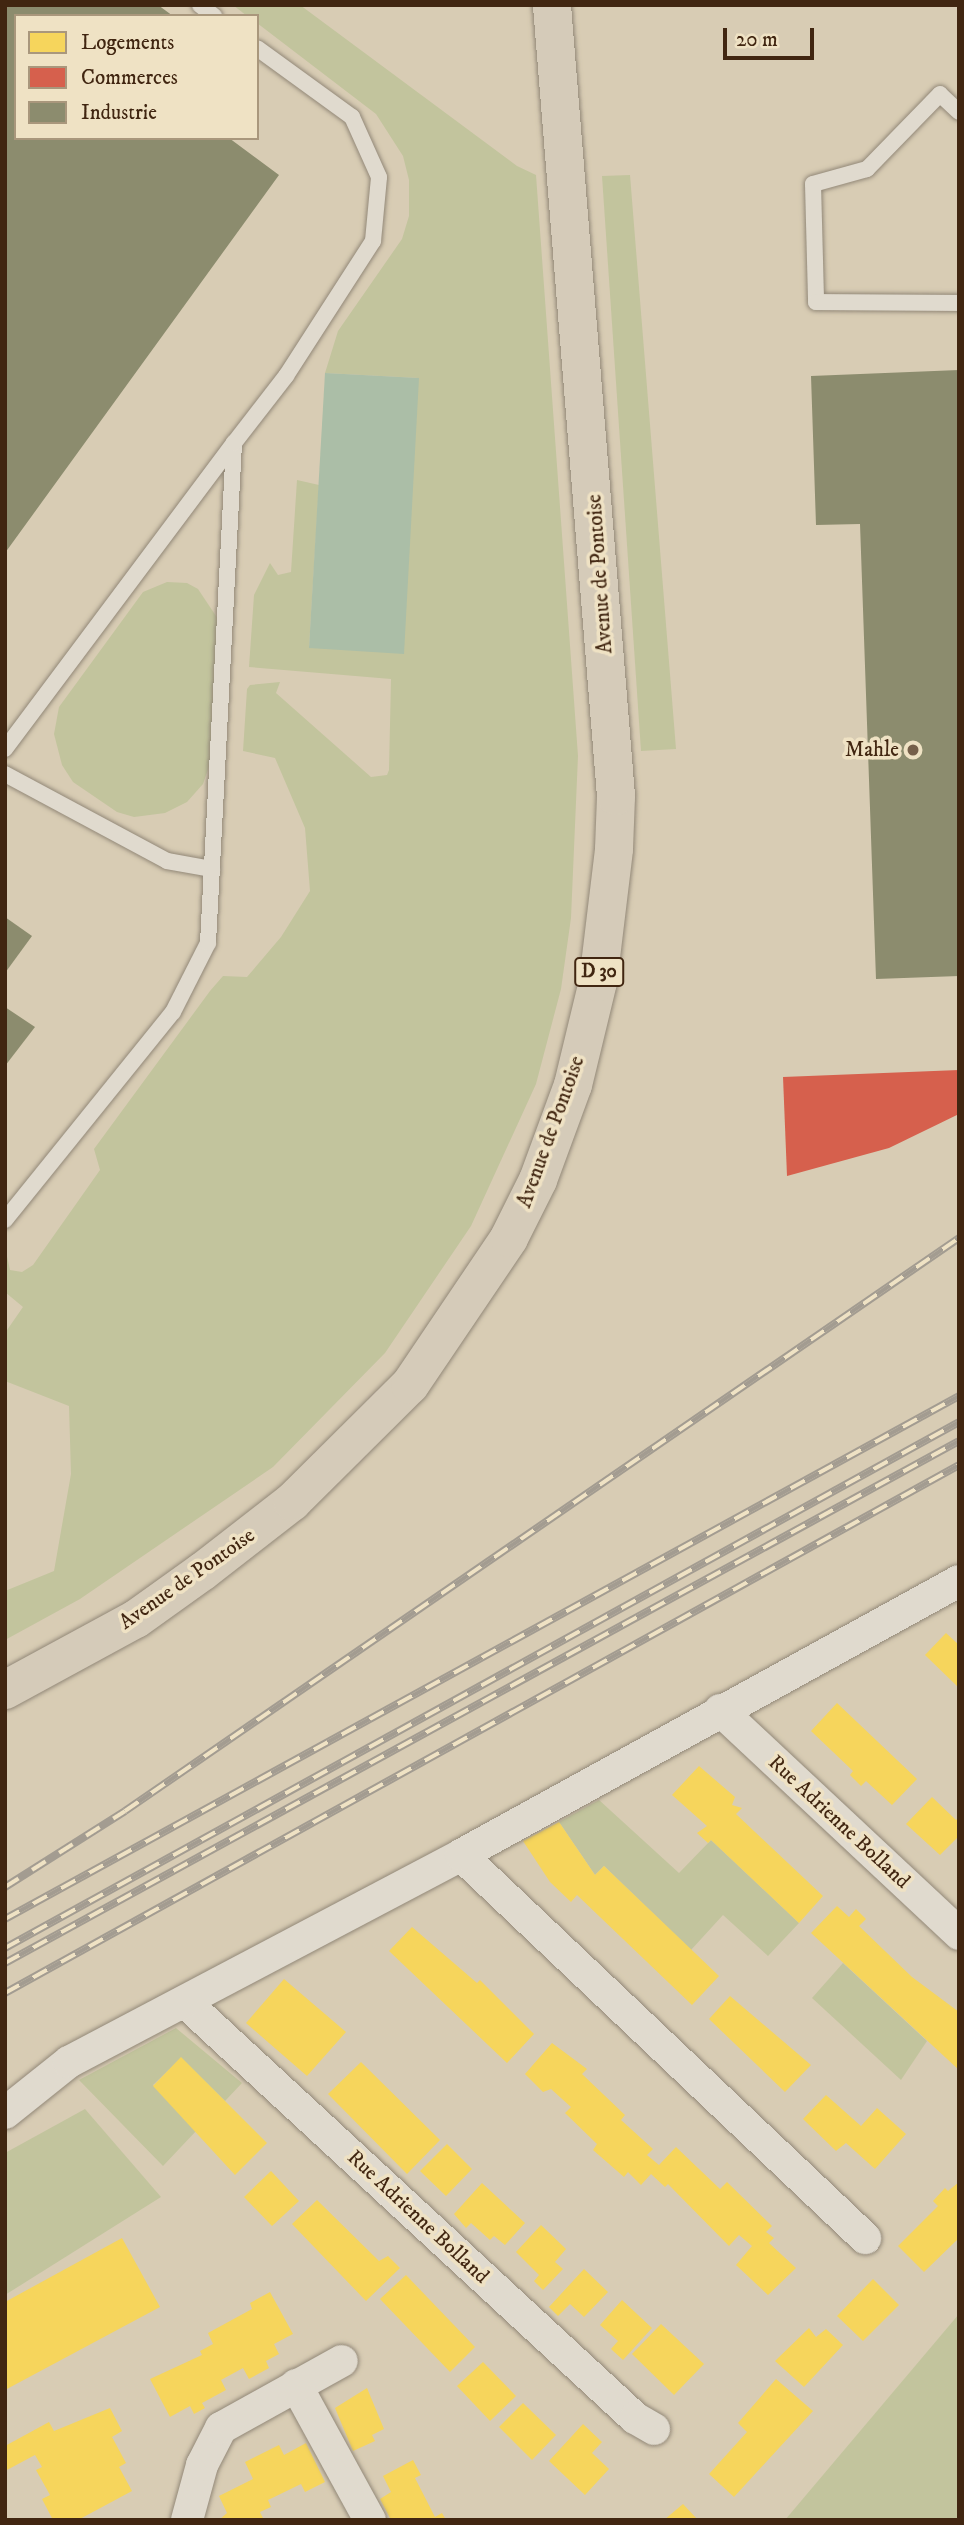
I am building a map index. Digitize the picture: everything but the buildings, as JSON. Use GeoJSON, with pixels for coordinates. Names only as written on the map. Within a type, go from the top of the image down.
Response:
{"type":"FeatureCollection","features":[{"type":"Feature","properties":{"kind":"main road","name":"Avenue de Pontoise"},"geometry":{"type":"LineString","coordinates":[[5,1690],[136,1619],[203,1571],[292,1502],[410,1385],[509,1238],[538,1180],[573,1085],[598,982],[614,849],[616,796],[552,5]]}},
{"type":"Feature","properties":{"kind":"street"},"geometry":{"type":"LineString","coordinates":[[5,2113],[69,2062],[461,1855],[720,1710],[959,1581]]}},
{"type":"Feature","properties":{"kind":"street","name":"Rue Adrienne Bolland"},"geometry":{"type":"LineString","coordinates":[[720,1710],[959,1934]]}},
{"type":"Feature","properties":{"kind":"street"},"geometry":{"type":"LineString","coordinates":[[461,1855],[865,2238]]}},
{"type":"Feature","properties":{"kind":"street","name":"Rue Adrienne Bolland"},"geometry":{"type":"LineString","coordinates":[[185,2003],[635,2418],[653,2429]]}},
{"type":"Feature","properties":{"kind":"street"},"geometry":{"type":"LineString","coordinates":[[187,2520],[202,2465],[221,2428],[342,2361]]}},
{"type":"Feature","properties":{"kind":"street"},"geometry":{"type":"LineString","coordinates":[[296,2385],[370,2520]]}},
{"type":"Feature","properties":{"kind":"lane"},"geometry":{"type":"LineString","coordinates":[[5,749],[286,376],[373,241],[379,177],[352,117],[259,49]]}},
{"type":"Feature","properties":{"kind":"lane"},"geometry":{"type":"LineString","coordinates":[[959,112],[940,94],[867,169],[813,184],[816,302],[959,303]]}},
{"type":"Feature","properties":{"kind":"lane"},"geometry":{"type":"LineString","coordinates":[[5,1220],[173,1012],[208,943],[234,443]]}},
{"type":"Feature","properties":{"kind":"lane"},"geometry":{"type":"LineString","coordinates":[[5,774],[167,860],[212,869]]}},
{"type":"Feature","properties":{"kind":"shaded area"},"geometry":{"type":"Polygon","coordinates":[[[233,5],[300,5],[517,166],[536,175],[578,756],[571,918],[561,989],[536,1084],[471,1226],[385,1353],[273,1467],[80,1599],[5,1640],[5,1591],[54,1571],[71,1474],[69,1406],[5,1381],[5,1333],[23,1307],[5,1292],[5,1247],[10,1270],[22,1272],[33,1265],[100,1170],[94,1149],[210,991],[223,976],[247,977],[281,937],[310,891],[305,828],[275,758],[243,751],[247,689],[250,685],[280,682],[276,693],[371,777],[387,775],[389,770],[391,679],[249,667],[254,595],[270,563],[278,575],[291,572],[297,480],[319,485],[309,648],[419,378],[325,373],[338,331],[402,239],[409,216],[409,180],[403,156],[376,114],[259,25],[259,14],[244,14],[233,5]]]}},
{"type":"Feature","properties":{"kind":"shaded area"},"geometry":{"type":"Polygon","coordinates":[[[630,175],[676,749],[641,751],[602,176],[630,175]]]}},
{"type":"Feature","properties":{"kind":"shaded area"},"geometry":{"type":"Polygon","coordinates":[[[325,373],[419,378],[404,654],[309,648],[325,373]]]}},
{"type":"Feature","properties":{"kind":"shaded area"},"geometry":{"type":"Polygon","coordinates":[[[167,582],[187,583],[198,589],[218,619],[211,761],[203,784],[187,802],[165,813],[134,817],[117,812],[73,782],[62,765],[54,734],[59,707],[143,592],[167,582]]]}},
{"type":"Feature","properties":{"kind":"shaded area"},"geometry":{"type":"Polygon","coordinates":[[[599,1800],[679,1873],[711,1840],[799,1923],[768,1956],[723,1915],[691,1950],[604,1866],[595,1875],[559,1822],[599,1800]]]}},
{"type":"Feature","properties":{"kind":"shaded area"},"geometry":{"type":"Polygon","coordinates":[[[843,1963],[927,2041],[901,2080],[812,1998],[843,1963]]]}},
{"type":"Feature","properties":{"kind":"shaded area"},"geometry":{"type":"Polygon","coordinates":[[[176,2028],[242,2083],[225,2101],[181,2058],[153,2085],[197,2130],[163,2166],[79,2080],[176,2028]]]}},
{"type":"Feature","properties":{"kind":"shaded area"},"geometry":{"type":"Polygon","coordinates":[[[85,2109],[161,2197],[5,2295],[5,2153],[85,2109]]]}},
{"type":"Feature","properties":{"kind":"shaded area"},"geometry":{"type":"Polygon","coordinates":[[[959,2314],[959,2520],[785,2520],[959,2314]]]}},
{"type":"Feature","properties":{"kind":"railway"},"geometry":{"type":"LineString","coordinates":[[5,1887],[125,1811],[959,1238]]}},
{"type":"Feature","properties":{"kind":"railway"},"geometry":{"type":"LineString","coordinates":[[5,1919],[959,1396]]}},
{"type":"Feature","properties":{"kind":"railway"},"geometry":{"type":"LineString","coordinates":[[5,1948],[959,1422]]}},
{"type":"Feature","properties":{"kind":"railway"},"geometry":{"type":"LineString","coordinates":[[5,1963],[959,1441]]}},
{"type":"Feature","properties":{"kind":"railway"},"geometry":{"type":"LineString","coordinates":[[5,1993],[959,1465]]}},
{"type":"Feature","properties":{"kind":"place","name":"Mahle"},"geometry":{"type":"Point","coordinates":[913,750]}}]}
